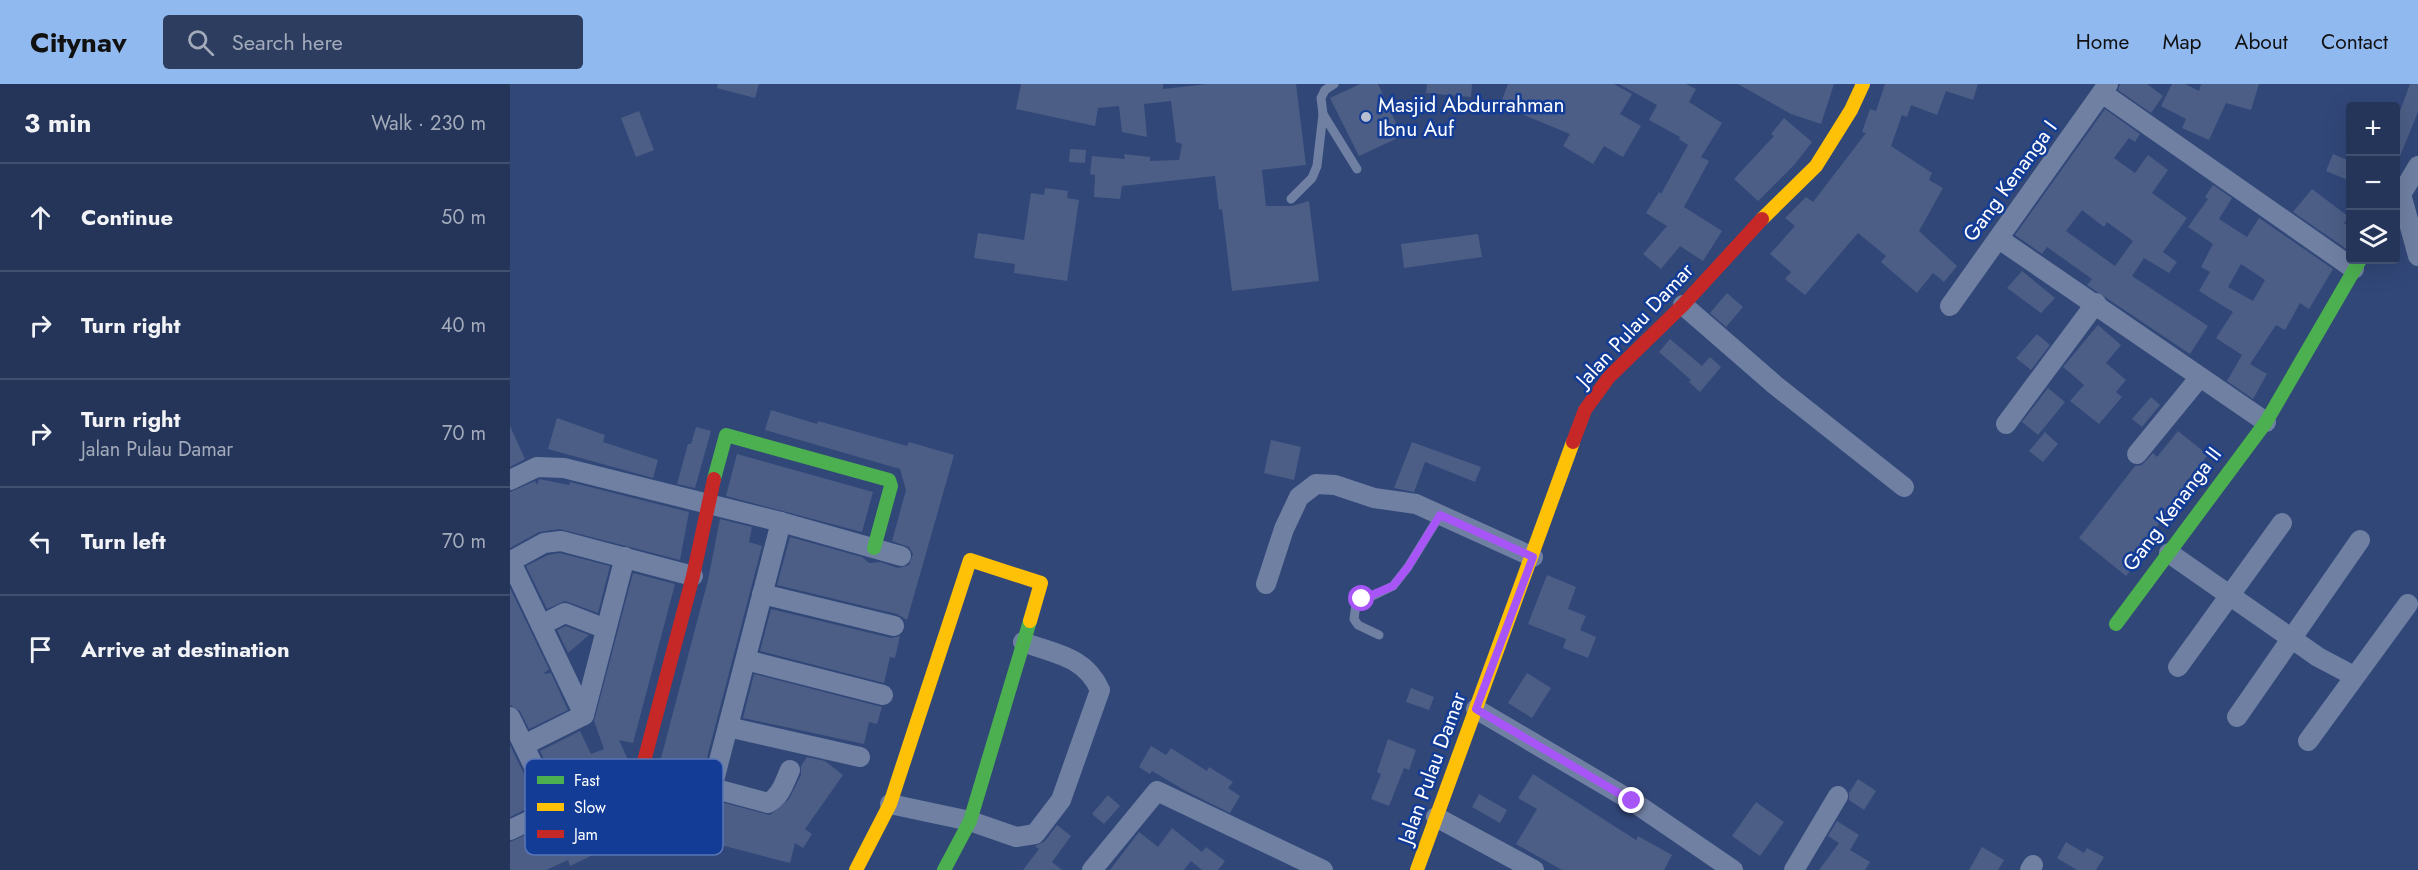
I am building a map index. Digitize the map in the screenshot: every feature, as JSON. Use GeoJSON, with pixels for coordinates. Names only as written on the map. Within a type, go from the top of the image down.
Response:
{"type":"FeatureCollection","features":[{"type":"Feature","properties":{"kind":"street","name":"Jalan Pulau Damar"},"geometry":{"type":"LineString","coordinates":[[1417,870],[1585,411],[1609,377],[1683,305],[1785,195],[1816,166],[1851,110],[1863,84]]}},
{"type":"Feature","properties":{"kind":"street"},"geometry":{"type":"LineString","coordinates":[[2105,89],[2346,256]]}},
{"type":"Feature","properties":{"kind":"street","name":"Gang Kenanga I"},"geometry":{"type":"LineString","coordinates":[[1950,306],[2105,89]]}},
{"type":"Feature","properties":{"kind":"street"},"geometry":{"type":"LineString","coordinates":[[2400,195],[2418,166]]}},
{"type":"Feature","properties":{"kind":"street"},"geometry":{"type":"LineString","coordinates":[[2400,204],[2418,256]]}},
{"type":"Feature","properties":{"kind":"street"},"geometry":{"type":"LineString","coordinates":[[1999,239],[2096,303],[2266,422]]}},
{"type":"Feature","properties":{"kind":"street","name":"Gang Kenanga II"},"geometry":{"type":"LineString","coordinates":[[2116,624],[2266,422],[2357,264]]}},
{"type":"Feature","properties":{"kind":"street"},"geometry":{"type":"LineString","coordinates":[[2006,424],[2096,303]]}},
{"type":"Feature","properties":{"kind":"street"},"geometry":{"type":"LineString","coordinates":[[1683,305],[1775,385],[1904,487]]}},
{"type":"Feature","properties":{"kind":"street"},"geometry":{"type":"LineString","coordinates":[[2137,454],[2200,377]]}},
{"type":"Feature","properties":{"kind":"street"},"geometry":{"type":"LineString","coordinates":[[645,759],[693,576],[722,441],[726,435],[889,480],[891,486],[874,549]]}},
{"type":"Feature","properties":{"kind":"street"},"geometry":{"type":"LineString","coordinates":[[510,480],[537,467],[554,466],[781,522],[901,556]]}},
{"type":"Feature","properties":{"kind":"street"},"geometry":{"type":"LineString","coordinates":[[1266,585],[1284,529],[1299,497],[1316,484],[1335,485],[1374,498],[1404,501],[1533,557]]}},
{"type":"Feature","properties":{"kind":"street"},"geometry":{"type":"LineString","coordinates":[[720,759],[781,522]]}},
{"type":"Feature","properties":{"kind":"street"},"geometry":{"type":"LineString","coordinates":[[2178,667],[2232,596],[2282,523]]}},
{"type":"Feature","properties":{"kind":"street"},"geometry":{"type":"LineString","coordinates":[[2237,717],[2360,540]]}},
{"type":"Feature","properties":{"kind":"street"},"geometry":{"type":"LineString","coordinates":[[584,715],[510,560],[550,541],[625,557],[693,576]]}},
{"type":"Feature","properties":{"kind":"street"},"geometry":{"type":"LineString","coordinates":[[2169,553],[2318,657],[2354,676]]}},
{"type":"Feature","properties":{"kind":"street"},"geometry":{"type":"LineString","coordinates":[[524,745],[584,715],[625,557]]}},
{"type":"Feature","properties":{"kind":"street"},"geometry":{"type":"LineString","coordinates":[[856,870],[890,804],[970,560],[1041,583],[970,821],[944,870]]}},
{"type":"Feature","properties":{"kind":"street"},"geometry":{"type":"LineString","coordinates":[[762,594],[894,626]]}},
{"type":"Feature","properties":{"kind":"street"},"geometry":{"type":"LineString","coordinates":[[2308,741],[2408,604]]}},
{"type":"Feature","properties":{"kind":"street"},"geometry":{"type":"LineString","coordinates":[[541,625],[565,613],[606,629]]}},
{"type":"Feature","properties":{"kind":"street"},"geometry":{"type":"LineString","coordinates":[[890,804],[970,821],[1016,837],[1035,834],[1061,800],[1100,690],[1093,674],[1080,663],[1023,642]]}},
{"type":"Feature","properties":{"kind":"street"},"geometry":{"type":"LineString","coordinates":[[746,660],[883,695]]}},
{"type":"Feature","properties":{"kind":"street"},"geometry":{"type":"LineString","coordinates":[[1476,709],[1632,801],[1733,870]]}},
{"type":"Feature","properties":{"kind":"street"},"geometry":{"type":"LineString","coordinates":[[510,717],[531,759]]}},
{"type":"Feature","properties":{"kind":"street"},"geometry":{"type":"LineString","coordinates":[[728,727],[860,757]]}},
{"type":"Feature","properties":{"kind":"street"},"geometry":{"type":"LineString","coordinates":[[723,791],[768,803],[775,800],[790,770]]}},
{"type":"Feature","properties":{"kind":"street"},"geometry":{"type":"LineString","coordinates":[[1092,870],[1157,791],[1298,865],[1323,870]]}},
{"type":"Feature","properties":{"kind":"street"},"geometry":{"type":"LineString","coordinates":[[1794,870],[1838,796]]}},
{"type":"Feature","properties":{"kind":"street"},"geometry":{"type":"LineString","coordinates":[[1436,817],[1534,870]]}},
{"type":"Feature","properties":{"kind":"street"},"geometry":{"type":"LineString","coordinates":[[510,831],[525,824]]}},
{"type":"Feature","properties":{"kind":"lane"},"geometry":{"type":"LineString","coordinates":[[1291,199],[1312,178],[1317,166],[1323,114],[1321,98],[1325,90],[1334,84]]}},
{"type":"Feature","properties":{"kind":"lane"},"geometry":{"type":"LineString","coordinates":[[1323,114],[1357,169]]}},
{"type":"Feature","properties":{"kind":"lane"},"geometry":{"type":"LineString","coordinates":[[1379,635],[1358,625],[1354,619],[1356,604],[1393,586],[1408,567],[1440,515]]}},
{"type":"Feature","properties":{"kind":"building"},"geometry":{"type":"Polygon","coordinates":[[[718,84],[759,84],[755,98],[717,88],[718,84]]]}},
{"type":"Feature","properties":{"kind":"building"},"geometry":{"type":"Polygon","coordinates":[[[1021,84],[1163,84],[1163,89],[1208,84],[1296,84],[1306,165],[1262,170],[1266,206],[1292,206],[1309,201],[1319,281],[1232,291],[1222,209],[1219,210],[1215,176],[1122,186],[1120,199],[1094,197],[1095,175],[1090,174],[1092,156],[1125,159],[1124,154],[1150,157],[1150,161],[1179,160],[1182,144],[1176,142],[1171,101],[1144,104],[1147,137],[1122,132],[1119,106],[1098,108],[1095,126],[1016,109],[1021,84]]]}},
{"type":"Feature","properties":{"kind":"building","name":"Masjid Abdurrahman Ibnu Auf"},"geometry":{"type":"Polygon","coordinates":[[[1360,84],[1378,84],[1402,136],[1359,156],[1330,98],[1360,84]]]}},
{"type":"Feature","properties":{"kind":"building"},"geometry":{"type":"Polygon","coordinates":[[[1427,84],[1472,84],[1471,97],[1426,93],[1427,84]]]}},
{"type":"Feature","properties":{"kind":"building"},"geometry":{"type":"Polygon","coordinates":[[[1508,84],[1614,84],[1632,94],[1620,114],[1641,126],[1623,157],[1604,146],[1593,164],[1563,146],[1570,134],[1500,105],[1508,84]]]}},
{"type":"Feature","properties":{"kind":"building"},"geometry":{"type":"Polygon","coordinates":[[[1619,84],[1686,84],[1696,89],[1689,102],[1722,123],[1701,157],[1709,161],[1684,207],[1722,231],[1703,261],[1680,246],[1661,269],[1643,254],[1667,226],[1646,213],[1659,192],[1661,194],[1688,145],[1679,139],[1680,137],[1649,120],[1657,105],[1619,84]]]}},
{"type":"Feature","properties":{"kind":"building"},"geometry":{"type":"Polygon","coordinates":[[[1738,84],[1834,84],[1821,124],[1791,114],[1738,84]]]}},
{"type":"Feature","properties":{"kind":"building"},"geometry":{"type":"Polygon","coordinates":[[[1885,84],[1978,84],[1973,100],[1946,91],[1937,115],[1911,105],[1907,117],[1902,115],[1891,146],[1932,173],[1929,180],[1943,188],[1919,231],[1957,266],[1944,282],[1933,273],[1917,293],[1881,262],[1886,256],[1858,233],[1805,295],[1785,279],[1791,272],[1770,254],[1795,226],[1785,218],[1806,197],[1813,202],[1866,133],[1862,132],[1870,109],[1876,111],[1885,84]]]}},
{"type":"Feature","properties":{"kind":"building"},"geometry":{"type":"Polygon","coordinates":[[[2120,84],[2147,84],[2163,96],[2151,113],[2118,90],[2120,84]]]}},
{"type":"Feature","properties":{"kind":"building"},"geometry":{"type":"Polygon","coordinates":[[[2172,84],[2185,84],[2199,91],[2201,84],[2259,84],[2251,110],[2226,103],[2209,140],[2182,128],[2186,119],[2161,106],[2172,84]]]}},
{"type":"Feature","properties":{"kind":"building"},"geometry":{"type":"Polygon","coordinates":[[[2410,84],[2418,84],[2418,112],[2400,156],[2400,156],[2400,111],[2410,84]]]}},
{"type":"Feature","properties":{"kind":"building"},"geometry":{"type":"Polygon","coordinates":[[[2105,109],[2140,134],[2135,142],[2129,138],[2114,158],[2135,173],[2148,155],[2168,170],[2152,193],[2187,218],[2163,252],[2177,262],[2169,273],[2144,258],[2132,276],[2208,326],[2190,354],[2087,285],[2092,279],[2047,247],[2042,254],[2015,235],[2105,109]],[[2082,210],[2066,231],[2115,266],[2133,241],[2107,222],[2104,227],[2082,210]]]}},
{"type":"Feature","properties":{"kind":"building"},"geometry":{"type":"Polygon","coordinates":[[[639,111],[654,150],[636,157],[621,118],[639,111]]]}},
{"type":"Feature","properties":{"kind":"building"},"geometry":{"type":"Polygon","coordinates":[[[1784,118],[1812,142],[1795,164],[1758,201],[1734,179],[1774,136],[1771,134],[1784,118]]]}},
{"type":"Feature","properties":{"kind":"building"},"geometry":{"type":"Polygon","coordinates":[[[1070,149],[1086,150],[1085,163],[1069,162],[1070,149]]]}},
{"type":"Feature","properties":{"kind":"building"},"geometry":{"type":"Polygon","coordinates":[[[2333,154],[2346,159],[2346,179],[2326,171],[2333,154]]]}},
{"type":"Feature","properties":{"kind":"building"},"geometry":{"type":"Polygon","coordinates":[[[2213,185],[2232,198],[2219,219],[2247,237],[2259,218],[2333,269],[2309,309],[2300,303],[2285,330],[2276,325],[2250,364],[2267,374],[2253,399],[2227,381],[2242,355],[2216,338],[2233,312],[2199,291],[2210,272],[2201,267],[2213,244],[2188,227],[2208,199],[2205,197],[2213,185]],[[2241,264],[2228,287],[2253,301],[2265,280],[2241,264]]]}},
{"type":"Feature","properties":{"kind":"building"},"geometry":{"type":"Polygon","coordinates":[[[1045,188],[1068,191],[1067,198],[1079,200],[1067,281],[1014,273],[1015,264],[974,258],[978,233],[1024,240],[1031,193],[1044,195],[1045,188]]]}},
{"type":"Feature","properties":{"kind":"building"},"geometry":{"type":"Polygon","coordinates":[[[2312,189],[2346,215],[2344,223],[2346,225],[2346,249],[2293,212],[2312,189]]]}},
{"type":"Feature","properties":{"kind":"building"},"geometry":{"type":"Polygon","coordinates":[[[1478,234],[1482,257],[1404,268],[1401,244],[1478,234]]]}},
{"type":"Feature","properties":{"kind":"building"},"geometry":{"type":"Polygon","coordinates":[[[2022,271],[2055,298],[2041,313],[2007,288],[2022,271]]]}},
{"type":"Feature","properties":{"kind":"building"},"geometry":{"type":"Polygon","coordinates":[[[1727,293],[1743,307],[1726,327],[1710,313],[1727,293]]]}},
{"type":"Feature","properties":{"kind":"building"},"geometry":{"type":"Polygon","coordinates":[[[2098,325],[2121,345],[2106,363],[2126,380],[2116,392],[2122,397],[2099,424],[2070,401],[2084,385],[2063,367],[2098,325]]]}},
{"type":"Feature","properties":{"kind":"building"},"geometry":{"type":"Polygon","coordinates":[[[2037,334],[2050,345],[2031,370],[2016,358],[2037,334]]]}},
{"type":"Feature","properties":{"kind":"building"},"geometry":{"type":"Polygon","coordinates":[[[1670,339],[1702,366],[1710,357],[1721,367],[1700,392],[1689,382],[1691,380],[1659,352],[1670,339]]]}},
{"type":"Feature","properties":{"kind":"building"},"geometry":{"type":"Polygon","coordinates":[[[2048,388],[2065,402],[2038,435],[2022,422],[2048,388]]]}},
{"type":"Feature","properties":{"kind":"building"},"geometry":{"type":"Polygon","coordinates":[[[2151,397],[2160,405],[2142,427],[2132,419],[2151,397]]]}},
{"type":"Feature","properties":{"kind":"building"},"geometry":{"type":"Polygon","coordinates":[[[771,410],[817,424],[818,421],[907,446],[909,442],[954,455],[907,620],[897,614],[777,585],[790,537],[862,557],[869,563],[880,562],[898,568],[909,565],[913,554],[909,547],[892,541],[906,490],[900,469],[765,430],[771,410]]]}},
{"type":"Feature","properties":{"kind":"building"},"geometry":{"type":"Polygon","coordinates":[[[557,418],[605,435],[603,442],[658,460],[653,478],[548,449],[557,418]]]}},
{"type":"Feature","properties":{"kind":"building"},"geometry":{"type":"Polygon","coordinates":[[[510,426],[525,459],[510,467],[510,426]]]}},
{"type":"Feature","properties":{"kind":"building"},"geometry":{"type":"Polygon","coordinates":[[[696,427],[711,431],[695,488],[677,484],[688,444],[691,444],[696,427]]]}},
{"type":"Feature","properties":{"kind":"building"},"geometry":{"type":"Polygon","coordinates":[[[2178,431],[2208,455],[2186,482],[2191,485],[2148,537],[2154,541],[2126,576],[2079,538],[2135,466],[2142,465],[2153,453],[2157,457],[2178,431]]]}},
{"type":"Feature","properties":{"kind":"building"},"geometry":{"type":"Polygon","coordinates":[[[2045,432],[2058,444],[2043,462],[2029,451],[2045,432]]]}},
{"type":"Feature","properties":{"kind":"building"},"geometry":{"type":"Polygon","coordinates":[[[1271,440],[1301,447],[1294,480],[1264,473],[1271,440]]]}},
{"type":"Feature","properties":{"kind":"building"},"geometry":{"type":"Polygon","coordinates":[[[1412,442],[1481,467],[1475,482],[1425,462],[1414,492],[1394,488],[1412,442]]]}},
{"type":"Feature","properties":{"kind":"building"},"geometry":{"type":"Polygon","coordinates":[[[737,454],[873,492],[862,532],[726,496],[737,454]]]}},
{"type":"Feature","properties":{"kind":"building"},"geometry":{"type":"Polygon","coordinates":[[[539,479],[569,485],[570,482],[689,512],[680,560],[560,529],[539,532],[510,548],[510,492],[535,481],[537,485],[539,479]]]}},
{"type":"Feature","properties":{"kind":"building"},"geometry":{"type":"Polygon","coordinates":[[[720,519],[752,527],[749,542],[762,546],[707,759],[661,759],[708,580],[720,519]]]}},
{"type":"Feature","properties":{"kind":"building"},"geometry":{"type":"Polygon","coordinates":[[[560,553],[610,566],[598,613],[565,601],[547,609],[526,566],[548,555],[560,553]]]}},
{"type":"Feature","properties":{"kind":"building"},"geometry":{"type":"Polygon","coordinates":[[[633,573],[675,584],[633,743],[619,740],[628,759],[544,759],[540,751],[580,731],[591,754],[604,749],[594,721],[633,573]]]}},
{"type":"Feature","properties":{"kind":"building"},"geometry":{"type":"Polygon","coordinates":[[[1547,575],[1576,587],[1568,609],[1586,616],[1580,630],[1596,637],[1588,658],[1563,648],[1566,639],[1528,624],[1547,575]]]}},
{"type":"Feature","properties":{"kind":"building"},"geometry":{"type":"Polygon","coordinates":[[[510,588],[549,669],[543,674],[551,673],[568,710],[529,729],[520,711],[510,705],[510,588]]]}},
{"type":"Feature","properties":{"kind":"building"},"geometry":{"type":"Polygon","coordinates":[[[771,609],[891,638],[900,636],[895,658],[890,657],[884,683],[760,651],[771,609]]]}},
{"type":"Feature","properties":{"kind":"building"},"geometry":{"type":"Polygon","coordinates":[[[566,626],[589,635],[568,653],[557,630],[566,626]]]}},
{"type":"Feature","properties":{"kind":"building"},"geometry":{"type":"Polygon","coordinates":[[[1527,673],[1551,688],[1532,718],[1508,703],[1527,673]]]}},
{"type":"Feature","properties":{"kind":"building"},"geometry":{"type":"Polygon","coordinates":[[[754,674],[882,707],[877,724],[869,722],[864,744],[743,718],[754,674]]]}},
{"type":"Feature","properties":{"kind":"building"},"geometry":{"type":"Polygon","coordinates":[[[1411,688],[1434,697],[1429,710],[1406,702],[1411,688]]]}},
{"type":"Feature","properties":{"kind":"building"},"geometry":{"type":"Polygon","coordinates":[[[1388,739],[1416,750],[1409,770],[1404,768],[1389,806],[1371,799],[1381,774],[1377,772],[1388,739]]]}},
{"type":"Feature","properties":{"kind":"building"},"geometry":{"type":"Polygon","coordinates":[[[510,745],[525,776],[525,810],[510,817],[510,745]]]}},
{"type":"Feature","properties":{"kind":"building"},"geometry":{"type":"Polygon","coordinates":[[[1151,746],[1166,755],[1171,748],[1207,771],[1209,767],[1233,782],[1228,788],[1240,796],[1230,813],[1152,771],[1150,774],[1139,767],[1151,746]]]}},
{"type":"Feature","properties":{"kind":"building"},"geometry":{"type":"Polygon","coordinates":[[[807,757],[825,761],[843,775],[805,829],[812,834],[803,848],[795,843],[790,863],[723,846],[723,803],[770,815],[789,799],[801,775],[801,766],[807,757]]]}},
{"type":"Feature","properties":{"kind":"building"},"geometry":{"type":"Polygon","coordinates":[[[1533,774],[1636,840],[1638,836],[1672,855],[1664,870],[1562,870],[1516,844],[1537,809],[1518,798],[1533,774]]]}},
{"type":"Feature","properties":{"kind":"building"},"geometry":{"type":"Polygon","coordinates":[[[1858,779],[1876,791],[1864,810],[1849,800],[1849,793],[1858,779]]]}},
{"type":"Feature","properties":{"kind":"building"},"geometry":{"type":"Polygon","coordinates":[[[1479,794],[1507,810],[1500,823],[1472,807],[1479,794]]]}},
{"type":"Feature","properties":{"kind":"building"},"geometry":{"type":"Polygon","coordinates":[[[1108,795],[1120,806],[1104,824],[1092,814],[1108,795]]]}},
{"type":"Feature","properties":{"kind":"building"},"geometry":{"type":"Polygon","coordinates":[[[1756,802],[1784,822],[1760,856],[1732,836],[1756,802]]]}},
{"type":"Feature","properties":{"kind":"building"},"geometry":{"type":"Polygon","coordinates":[[[1837,821],[1859,835],[1850,850],[1870,862],[1865,870],[1819,870],[1839,843],[1828,836],[1837,821]]]}},
{"type":"Feature","properties":{"kind":"building"},"geometry":{"type":"Polygon","coordinates":[[[1057,825],[1071,836],[1052,862],[1062,870],[1023,870],[1039,849],[1035,846],[1045,841],[1057,825]]]}},
{"type":"Feature","properties":{"kind":"building"},"geometry":{"type":"Polygon","coordinates":[[[1172,828],[1202,852],[1206,847],[1225,861],[1218,870],[1202,870],[1191,861],[1184,870],[1110,870],[1139,832],[1158,847],[1172,828]]]}},
{"type":"Feature","properties":{"kind":"building"},"geometry":{"type":"Polygon","coordinates":[[[525,835],[525,855],[593,855],[570,866],[568,860],[546,870],[510,870],[510,842],[525,835]]]}},
{"type":"Feature","properties":{"kind":"building"},"geometry":{"type":"Polygon","coordinates":[[[2066,842],[2084,853],[2087,848],[2104,857],[2096,870],[2077,870],[2057,858],[2066,842]]]}},
{"type":"Feature","properties":{"kind":"building"},"geometry":{"type":"Polygon","coordinates":[[[1982,847],[2004,860],[1998,870],[1969,870],[1982,847]]]}},
{"type":"Feature","properties":{"kind":"traffic: fast"},"geometry":{"type":"LineString","coordinates":[[2116,624],[2266,422],[2358,264]]}},
{"type":"Feature","properties":{"kind":"traffic: fast"},"geometry":{"type":"LineString","coordinates":[[714,479],[726,435],[889,480],[891,486],[874,548]]}},
{"type":"Feature","properties":{"kind":"traffic: fast"},"geometry":{"type":"LineString","coordinates":[[944,870],[970,821],[1030,621]]}},
{"type":"Feature","properties":{"kind":"traffic: slow"},"geometry":{"type":"LineString","coordinates":[[1762,219],[1816,166],[1851,110],[1863,84]]}},
{"type":"Feature","properties":{"kind":"traffic: slow"},"geometry":{"type":"LineString","coordinates":[[1417,870],[1573,442]]}},
{"type":"Feature","properties":{"kind":"traffic: slow"},"geometry":{"type":"LineString","coordinates":[[856,870],[890,804],[970,560],[1041,583],[1030,621]]}},
{"type":"Feature","properties":{"kind":"traffic: jam"},"geometry":{"type":"LineString","coordinates":[[1573,442],[1585,410],[1609,377],[1683,305],[1762,219]]}},
{"type":"Feature","properties":{"kind":"traffic: jam"},"geometry":{"type":"LineString","coordinates":[[645,759],[693,576],[714,479]]}},
{"type":"Feature","properties":{"kind":"place","name":"Masjid Abdurrahman Ibnu Auf"},"geometry":{"type":"Point","coordinates":[1366,117]}},
{"type":"Feature","properties":{"kind":"route"},"geometry":{"type":"LineString","coordinates":[[1362,599],[1393,586],[1408,567],[1440,515],[1533,557],[1476,709],[1632,801]]}}]}
